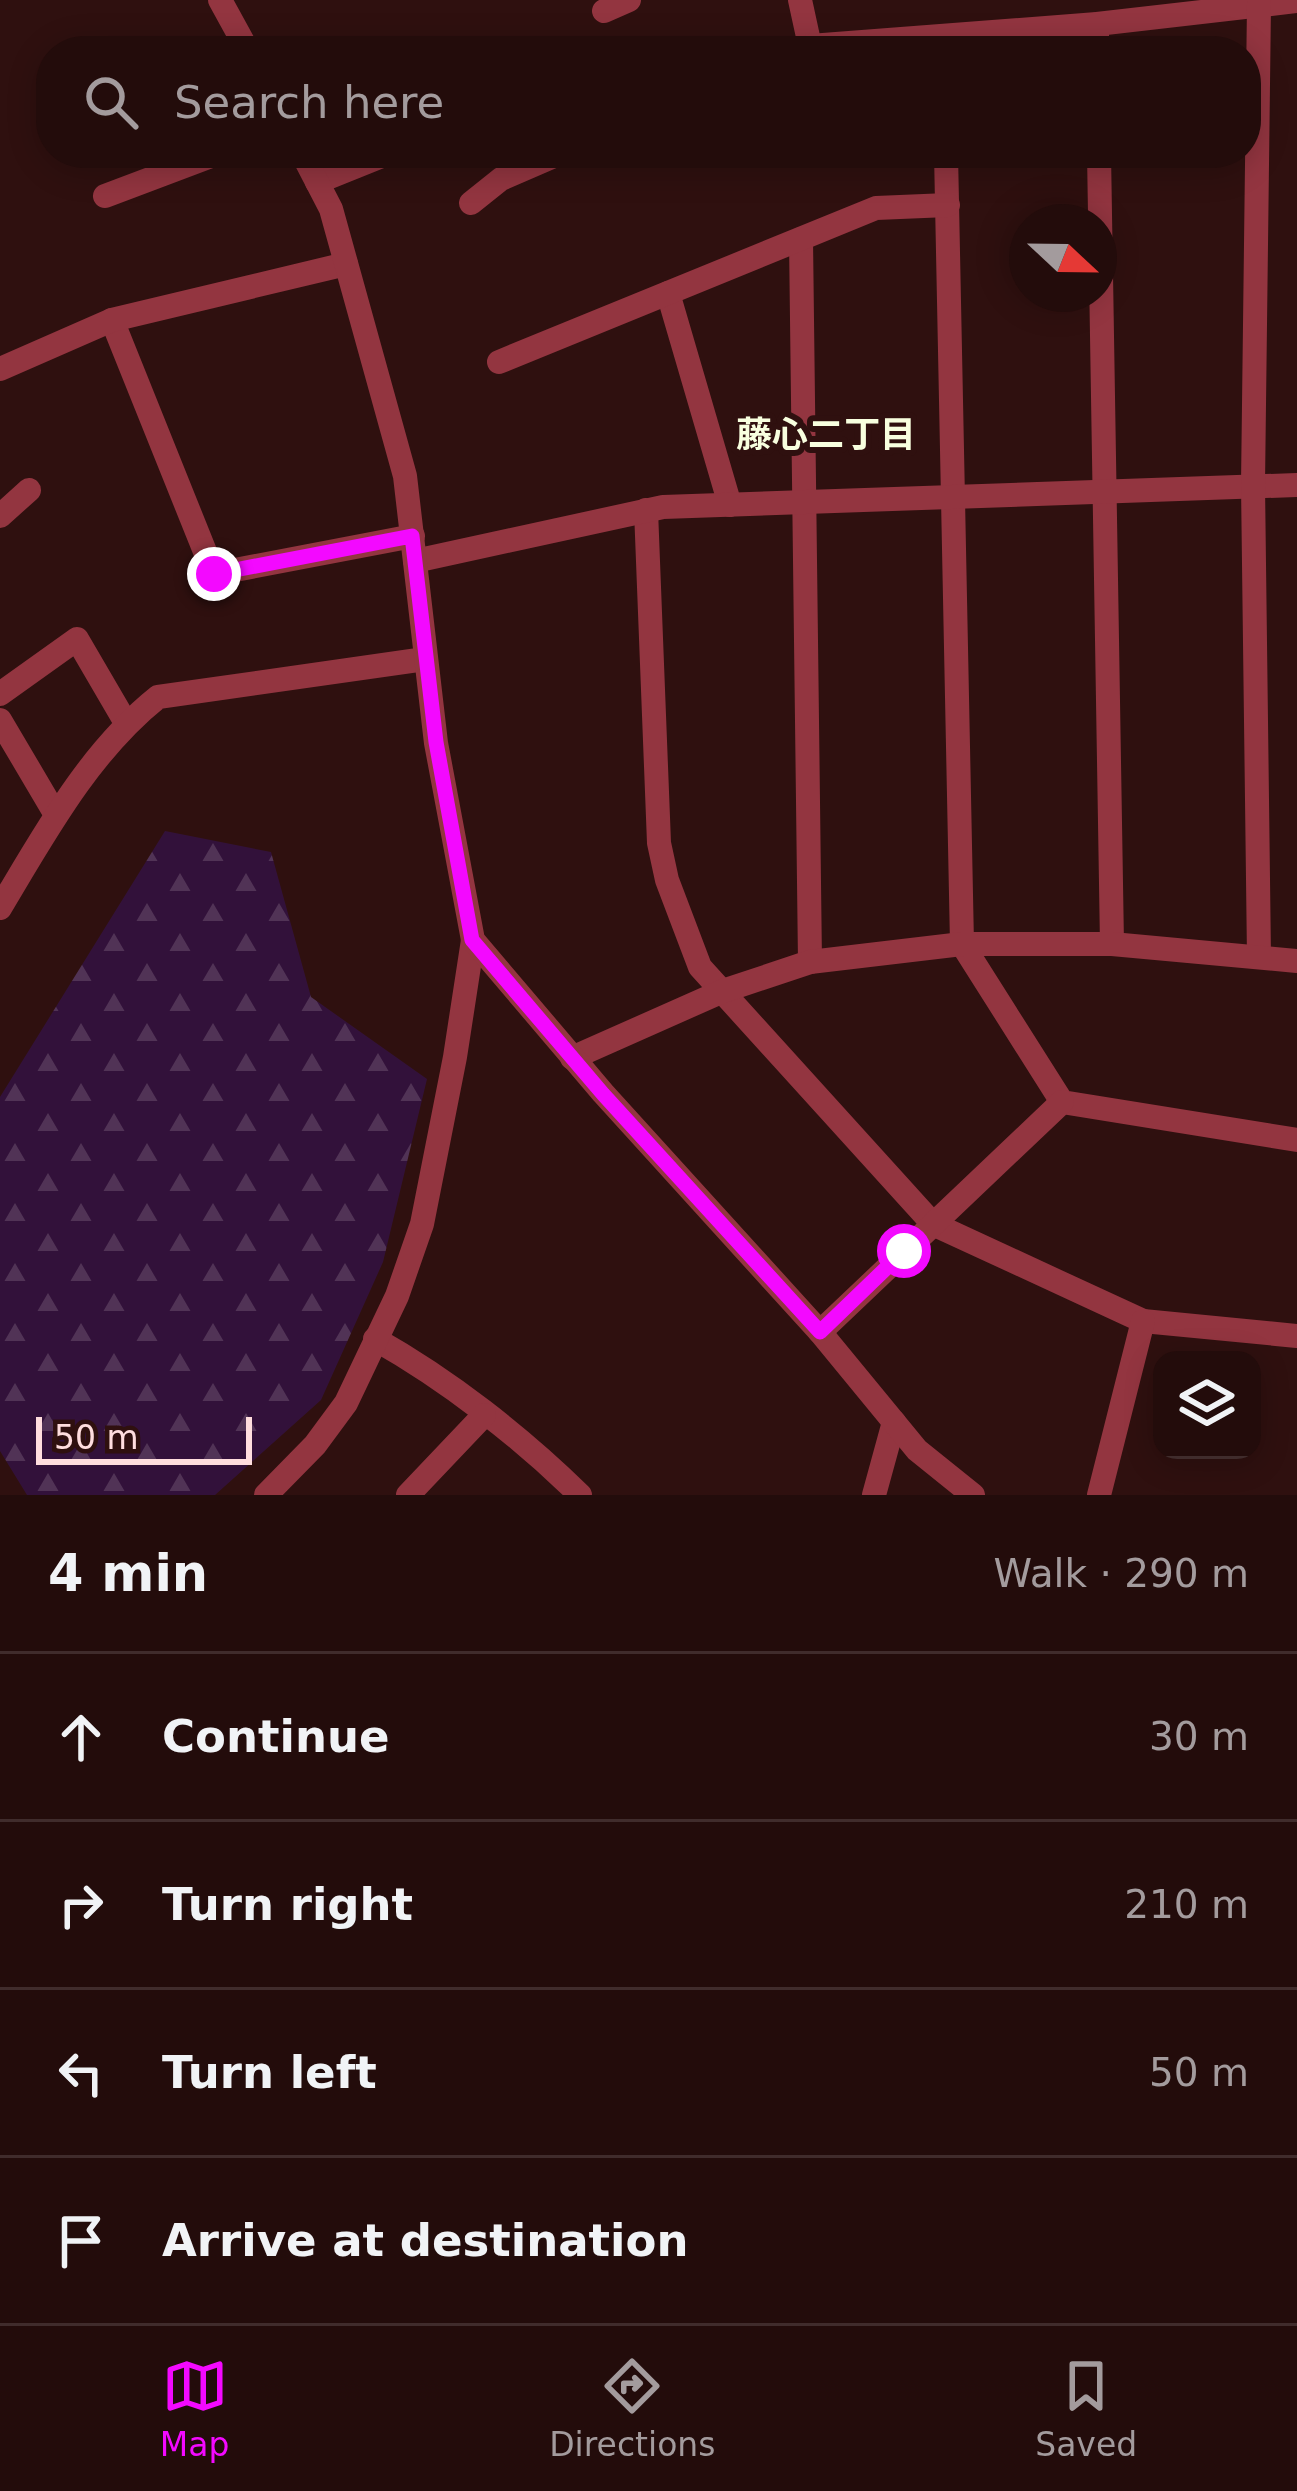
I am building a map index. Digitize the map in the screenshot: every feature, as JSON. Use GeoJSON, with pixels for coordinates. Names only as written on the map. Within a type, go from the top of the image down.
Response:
{"type":"FeatureCollection","features":[{"type":"Feature","properties":{"kind":"street"},"geometry":{"type":"LineString","coordinates":[[220,0],[240,36]]}},
{"type":"Feature","properties":{"kind":"street"},"geometry":{"type":"LineString","coordinates":[[604,10],[628,0]]}},
{"type":"Feature","properties":{"kind":"street"},"geometry":{"type":"LineString","coordinates":[[800,0],[803,36]]}},
{"type":"Feature","properties":{"kind":"street"},"geometry":{"type":"LineString","coordinates":[[999,36],[1297,1]]}},
{"type":"Feature","properties":{"kind":"street"},"geometry":{"type":"LineString","coordinates":[[1259,4],[1259,36]]}},
{"type":"Feature","properties":{"kind":"street"},"geometry":{"type":"LineString","coordinates":[[1096,24],[1096,36]]}},
{"type":"Feature","properties":{"kind":"street"},"geometry":{"type":"LineString","coordinates":[[106,196],[180,168]]}},
{"type":"Feature","properties":{"kind":"street"},"geometry":{"type":"LineString","coordinates":[[266,1495],[314,1445],[346,1402],[397,1296],[422,1225],[472,940],[436,742],[401,458],[331,209],[310,168]]}},
{"type":"Feature","properties":{"kind":"street"},"geometry":{"type":"LineString","coordinates":[[317,182],[352,168]]}},
{"type":"Feature","properties":{"kind":"street"},"geometry":{"type":"LineString","coordinates":[[470,203],[501,179],[526,168]]}},
{"type":"Feature","properties":{"kind":"street"},"geometry":{"type":"LineString","coordinates":[[947,168],[962,944],[1062,1102],[1297,1140]]}},
{"type":"Feature","properties":{"kind":"street"},"geometry":{"type":"LineString","coordinates":[[1099,168],[1112,944]]}},
{"type":"Feature","properties":{"kind":"street"},"geometry":{"type":"LineString","coordinates":[[1257,168],[1253,485],[1259,957]]}},
{"type":"Feature","properties":{"kind":"street"},"geometry":{"type":"LineString","coordinates":[[499,362],[876,208],[948,206]]}},
{"type":"Feature","properties":{"kind":"street"},"geometry":{"type":"LineString","coordinates":[[801,239],[810,962]]}},
{"type":"Feature","properties":{"kind":"street"},"geometry":{"type":"LineString","coordinates":[[0,369],[112,320],[346,264]]}},
{"type":"Feature","properties":{"kind":"street"},"geometry":{"type":"LineString","coordinates":[[668,293],[730,505]]}},
{"type":"Feature","properties":{"kind":"street"},"geometry":{"type":"LineString","coordinates":[[112,320],[214,574],[646,510],[1297,485]]}},
{"type":"Feature","properties":{"kind":"street"},"geometry":{"type":"LineString","coordinates":[[0,517],[29,490]]}},
{"type":"Feature","properties":{"kind":"street"},"geometry":{"type":"LineString","coordinates":[[646,510],[659,843],[667,880],[700,967],[933,1224],[1143,1321],[1297,1336]]}},
{"type":"Feature","properties":{"kind":"street"},"geometry":{"type":"LineString","coordinates":[[0,694],[77,639],[125,723]]}},
{"type":"Feature","properties":{"kind":"street"},"geometry":{"type":"LineString","coordinates":[[0,908],[56,815],[125,723],[158,697],[425,659]]}},
{"type":"Feature","properties":{"kind":"street"},"geometry":{"type":"LineString","coordinates":[[0,720],[56,815]]}},
{"type":"Feature","properties":{"kind":"street"},"geometry":{"type":"LineString","coordinates":[[472,940],[820,1332],[917,1450],[973,1495]]}},
{"type":"Feature","properties":{"kind":"street"},"geometry":{"type":"LineString","coordinates":[[572,1058],[723,991],[810,962],[962,944],[1112,944],[1297,961]]}},
{"type":"Feature","properties":{"kind":"street"},"geometry":{"type":"LineString","coordinates":[[820,1332],[1062,1102]]}},
{"type":"Feature","properties":{"kind":"street"},"geometry":{"type":"LineString","coordinates":[[1099,1495],[1143,1321]]}},
{"type":"Feature","properties":{"kind":"street"},"geometry":{"type":"LineString","coordinates":[[376,1340],[409,1358],[580,1495]]}},
{"type":"Feature","properties":{"kind":"street"},"geometry":{"type":"LineString","coordinates":[[408,1495],[484,1415]]}},
{"type":"Feature","properties":{"kind":"street"},"geometry":{"type":"LineString","coordinates":[[874,1495],[894,1422]]}},
{"type":"Feature","properties":{"kind":"green space"},"geometry":{"type":"Polygon","coordinates":[[[165,831],[271,852],[311,997],[427,1079],[383,1262],[321,1400],[215,1495],[27,1495],[0,1451],[0,1097],[165,831]]]}},
{"type":"Feature","properties":{"kind":"district","name":"藤心二丁目"},"geometry":{"type":"Point","coordinates":[826,434]}},
{"type":"Feature","properties":{"kind":"route"},"geometry":{"type":"LineString","coordinates":[[214,574],[412,536],[436,742],[472,940],[603,1094],[820,1332],[904,1251]]}}]}
